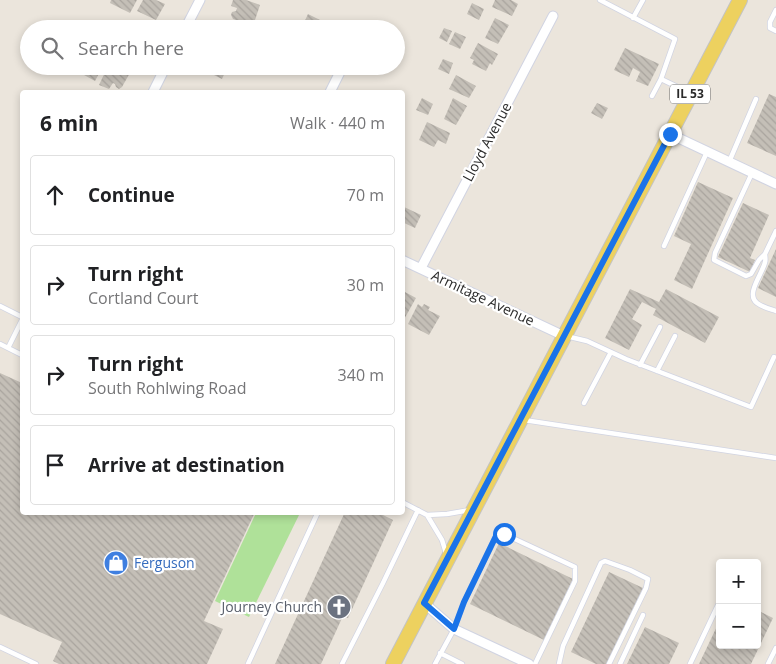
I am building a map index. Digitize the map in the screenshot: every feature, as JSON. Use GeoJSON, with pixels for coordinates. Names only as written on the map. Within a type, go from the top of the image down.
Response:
{"type":"FeatureCollection","features":[{"type":"Feature","properties":{"kind":"main road","name":"IL 53"},"geometry":{"type":"LineString","coordinates":[[392,664],[740,0]]}},
{"type":"Feature","properties":{"kind":"street"},"geometry":{"type":"LineString","coordinates":[[190,20],[200,0]]}},
{"type":"Feature","properties":{"kind":"street","name":"Lloyd Avenue"},"geometry":{"type":"LineString","coordinates":[[421,268],[553,16]]}},
{"type":"Feature","properties":{"kind":"street"},"geometry":{"type":"LineString","coordinates":[[154,90],[162,75]]}},
{"type":"Feature","properties":{"kind":"street"},"geometry":{"type":"LineString","coordinates":[[331,90],[338,75]]}},
{"type":"Feature","properties":{"kind":"street"},"geometry":{"type":"LineString","coordinates":[[670,134],[776,184]]}},
{"type":"Feature","properties":{"kind":"street","name":"Armitage Avenue"},"geometry":{"type":"LineString","coordinates":[[405,261],[564,336]]}},
{"type":"Feature","properties":{"kind":"street"},"geometry":{"type":"LineString","coordinates":[[424,603],[454,629],[524,663]]}},
{"type":"Feature","properties":{"kind":"lane"},"geometry":{"type":"LineString","coordinates":[[600,0],[674,40],[661,79],[652,96]]}},
{"type":"Feature","properties":{"kind":"lane"},"geometry":{"type":"LineString","coordinates":[[633,18],[642,0]]}},
{"type":"Feature","properties":{"kind":"lane"},"geometry":{"type":"LineString","coordinates":[[776,10],[770,22],[770,28],[776,31]]}},
{"type":"Feature","properties":{"kind":"lane"},"geometry":{"type":"LineString","coordinates":[[661,79],[691,93]]}},
{"type":"Feature","properties":{"kind":"lane"},"geometry":{"type":"LineString","coordinates":[[729,162],[756,99]]}},
{"type":"Feature","properties":{"kind":"lane"},"geometry":{"type":"LineString","coordinates":[[664,246],[707,152]]}},
{"type":"Feature","properties":{"kind":"lane"},"geometry":{"type":"LineString","coordinates":[[752,173],[715,253],[714,260],[746,276],[751,274],[765,254],[776,231]]}},
{"type":"Feature","properties":{"kind":"lane"},"geometry":{"type":"LineString","coordinates":[[765,254],[765,262],[754,288],[753,296],[758,304],[776,311]]}},
{"type":"Feature","properties":{"kind":"lane"},"geometry":{"type":"LineString","coordinates":[[0,306],[20,317]]}},
{"type":"Feature","properties":{"kind":"lane"},"geometry":{"type":"LineString","coordinates":[[8,348],[20,322]]}},
{"type":"Feature","properties":{"kind":"lane"},"geometry":{"type":"LineString","coordinates":[[640,364],[660,327]]}},
{"type":"Feature","properties":{"kind":"lane"},"geometry":{"type":"LineString","coordinates":[[564,336],[587,340],[657,371],[751,407],[774,357]]}},
{"type":"Feature","properties":{"kind":"lane"},"geometry":{"type":"LineString","coordinates":[[657,371],[675,336]]}},
{"type":"Feature","properties":{"kind":"lane"},"geometry":{"type":"LineString","coordinates":[[0,344],[20,354]]}},
{"type":"Feature","properties":{"kind":"lane"},"geometry":{"type":"LineString","coordinates":[[584,403],[611,352]]}},
{"type":"Feature","properties":{"kind":"lane"},"geometry":{"type":"LineString","coordinates":[[521,419],[776,458]]}},
{"type":"Feature","properties":{"kind":"lane"},"geometry":{"type":"LineString","coordinates":[[405,504],[427,515],[442,540],[448,558]]}},
{"type":"Feature","properties":{"kind":"lane"},"geometry":{"type":"LineString","coordinates":[[342,664],[418,510]]}},
{"type":"Feature","properties":{"kind":"lane"},"geometry":{"type":"LineString","coordinates":[[427,515],[473,510]]}},
{"type":"Feature","properties":{"kind":"lane"},"geometry":{"type":"LineString","coordinates":[[248,664],[317,515]]}},
{"type":"Feature","properties":{"kind":"lane"},"geometry":{"type":"LineString","coordinates":[[435,664],[454,629],[464,602],[496,536],[504,534],[575,567],[575,581],[535,664]]}},
{"type":"Feature","properties":{"kind":"lane"},"geometry":{"type":"LineString","coordinates":[[559,664],[563,646],[601,563],[605,561],[648,579],[646,588],[609,664]]}},
{"type":"Feature","properties":{"kind":"lane"},"geometry":{"type":"LineString","coordinates":[[690,664],[718,604]]}},
{"type":"Feature","properties":{"kind":"lane"},"geometry":{"type":"LineString","coordinates":[[620,664],[643,615]]}},
{"type":"Feature","properties":{"kind":"lane"},"geometry":{"type":"LineString","coordinates":[[0,647],[36,664]]}},
{"type":"Feature","properties":{"kind":"lane"},"geometry":{"type":"LineString","coordinates":[[768,664],[776,648]]}},
{"type":"Feature","properties":{"kind":"lane"},"geometry":{"type":"LineString","coordinates":[[440,653],[462,664]]}},
{"type":"Feature","properties":{"kind":"green space"},"geometry":{"type":"Polygon","coordinates":[[[255,515],[299,515],[249,617],[215,601],[255,515]]]}},
{"type":"Feature","properties":{"kind":"building"},"geometry":{"type":"Polygon","coordinates":[[[111,0],[137,0],[130,13],[110,3],[111,0]]]}},
{"type":"Feature","properties":{"kind":"building"},"geometry":{"type":"Polygon","coordinates":[[[143,0],[156,0],[165,4],[156,20],[137,11],[143,0]]]}},
{"type":"Feature","properties":{"kind":"building"},"geometry":{"type":"Polygon","coordinates":[[[233,0],[246,0],[260,5],[255,20],[233,19],[232,12],[236,11],[237,8],[231,6],[233,0]]]}},
{"type":"Feature","properties":{"kind":"building"},"geometry":{"type":"Polygon","coordinates":[[[495,0],[511,0],[518,4],[512,16],[492,7],[495,0]]]}},
{"type":"Feature","properties":{"kind":"building"},"geometry":{"type":"Polygon","coordinates":[[[472,3],[484,9],[479,20],[467,14],[472,3]]]}},
{"type":"Feature","properties":{"kind":"building"},"geometry":{"type":"Polygon","coordinates":[[[308,14],[320,20],[305,20],[308,14]]]}},
{"type":"Feature","properties":{"kind":"building"},"geometry":{"type":"Polygon","coordinates":[[[495,18],[509,25],[498,44],[485,38],[495,18]]]}},
{"type":"Feature","properties":{"kind":"building"},"geometry":{"type":"Polygon","coordinates":[[[444,28],[452,31],[447,42],[439,38],[444,28]]]}},
{"type":"Feature","properties":{"kind":"building"},"geometry":{"type":"Polygon","coordinates":[[[455,32],[466,37],[460,49],[449,44],[455,32]]]}},
{"type":"Feature","properties":{"kind":"building"},"geometry":{"type":"Polygon","coordinates":[[[478,43],[498,54],[486,71],[472,64],[474,60],[470,58],[478,43]]]}},
{"type":"Feature","properties":{"kind":"building"},"geometry":{"type":"Polygon","coordinates":[[[625,48],[659,64],[648,86],[636,81],[640,72],[633,68],[629,77],[614,70],[625,48]]]}},
{"type":"Feature","properties":{"kind":"building"},"geometry":{"type":"Polygon","coordinates":[[[443,59],[453,63],[449,74],[438,69],[443,59]]]}},
{"type":"Feature","properties":{"kind":"building"},"geometry":{"type":"Polygon","coordinates":[[[84,75],[98,75],[95,81],[84,75]]]}},
{"type":"Feature","properties":{"kind":"building"},"geometry":{"type":"Polygon","coordinates":[[[104,75],[129,75],[119,89],[113,83],[109,89],[99,85],[104,75]]]}},
{"type":"Feature","properties":{"kind":"building"},"geometry":{"type":"Polygon","coordinates":[[[214,75],[224,75],[222,79],[214,75]]]}},
{"type":"Feature","properties":{"kind":"building"},"geometry":{"type":"Polygon","coordinates":[[[456,75],[476,86],[469,98],[449,89],[456,75]]]}},
{"type":"Feature","properties":{"kind":"building"},"geometry":{"type":"Polygon","coordinates":[[[769,94],[776,97],[776,156],[747,143],[769,94]]]}},
{"type":"Feature","properties":{"kind":"building"},"geometry":{"type":"Polygon","coordinates":[[[422,98],[433,104],[428,115],[416,110],[422,98]]]}},
{"type":"Feature","properties":{"kind":"building"},"geometry":{"type":"Polygon","coordinates":[[[453,98],[467,106],[456,125],[444,119],[453,98]]]}},
{"type":"Feature","properties":{"kind":"building"},"geometry":{"type":"Polygon","coordinates":[[[597,103],[608,108],[602,119],[591,113],[597,103]]]}},
{"type":"Feature","properties":{"kind":"building"},"geometry":{"type":"Polygon","coordinates":[[[427,122],[450,133],[446,144],[438,140],[434,147],[419,140],[427,122]]]}},
{"type":"Feature","properties":{"kind":"building"},"geometry":{"type":"Polygon","coordinates":[[[698,182],[733,198],[692,289],[674,280],[691,244],[674,236],[698,182]]]}},
{"type":"Feature","properties":{"kind":"building"},"geometry":{"type":"Polygon","coordinates":[[[743,203],[769,215],[750,258],[755,260],[750,272],[718,257],[743,203]]]}},
{"type":"Feature","properties":{"kind":"building"},"geometry":{"type":"Polygon","coordinates":[[[405,207],[421,215],[415,228],[405,223],[405,207]]]}},
{"type":"Feature","properties":{"kind":"building"},"geometry":{"type":"Polygon","coordinates":[[[776,249],[776,297],[758,288],[776,249]]]}},
{"type":"Feature","properties":{"kind":"building"},"geometry":{"type":"Polygon","coordinates":[[[630,289],[659,302],[666,289],[719,317],[705,343],[653,315],[656,309],[642,302],[632,319],[642,325],[629,350],[605,338],[630,289]]]}},
{"type":"Feature","properties":{"kind":"building"},"geometry":{"type":"Polygon","coordinates":[[[405,292],[416,298],[405,318],[405,292]]]}},
{"type":"Feature","properties":{"kind":"building"},"geometry":{"type":"Polygon","coordinates":[[[418,304],[422,307],[424,304],[430,307],[428,310],[440,316],[429,335],[408,324],[418,304]]]}},
{"type":"Feature","properties":{"kind":"building","name":"Ferguson"},"geometry":{"type":"Polygon","coordinates":[[[0,373],[20,382],[20,515],[254,515],[204,621],[223,629],[207,664],[59,664],[53,661],[62,642],[0,614],[0,373]]]}},
{"type":"Feature","properties":{"kind":"building"},"geometry":{"type":"Polygon","coordinates":[[[344,515],[383,515],[393,520],[348,618],[343,616],[321,664],[275,664],[344,515]]]}},
{"type":"Feature","properties":{"kind":"building"},"geometry":{"type":"Polygon","coordinates":[[[499,543],[573,579],[544,640],[470,604],[499,543]]]}},
{"type":"Feature","properties":{"kind":"building"},"geometry":{"type":"Polygon","coordinates":[[[609,572],[643,588],[607,664],[596,664],[571,652],[609,572]]]}},
{"type":"Feature","properties":{"kind":"building"},"geometry":{"type":"Polygon","coordinates":[[[761,612],[773,618],[761,643],[761,612]]]}},
{"type":"Feature","properties":{"kind":"building"},"geometry":{"type":"Polygon","coordinates":[[[645,627],[679,643],[669,664],[627,664],[645,627]]]}},
{"type":"Feature","properties":{"kind":"building"},"geometry":{"type":"Polygon","coordinates":[[[716,628],[716,649],[758,649],[751,664],[699,664],[716,628]]]}},
{"type":"Feature","properties":{"kind":"place","name":"Ferguson"},"geometry":{"type":"Point","coordinates":[116,563]}},
{"type":"Feature","properties":{"kind":"place","name":"Journey Church"},"geometry":{"type":"Point","coordinates":[339,607]}},
{"type":"Feature","properties":{"kind":"route"},"geometry":{"type":"LineString","coordinates":[[504,534],[496,536],[464,602],[454,629],[424,603],[670,134]]}}]}
